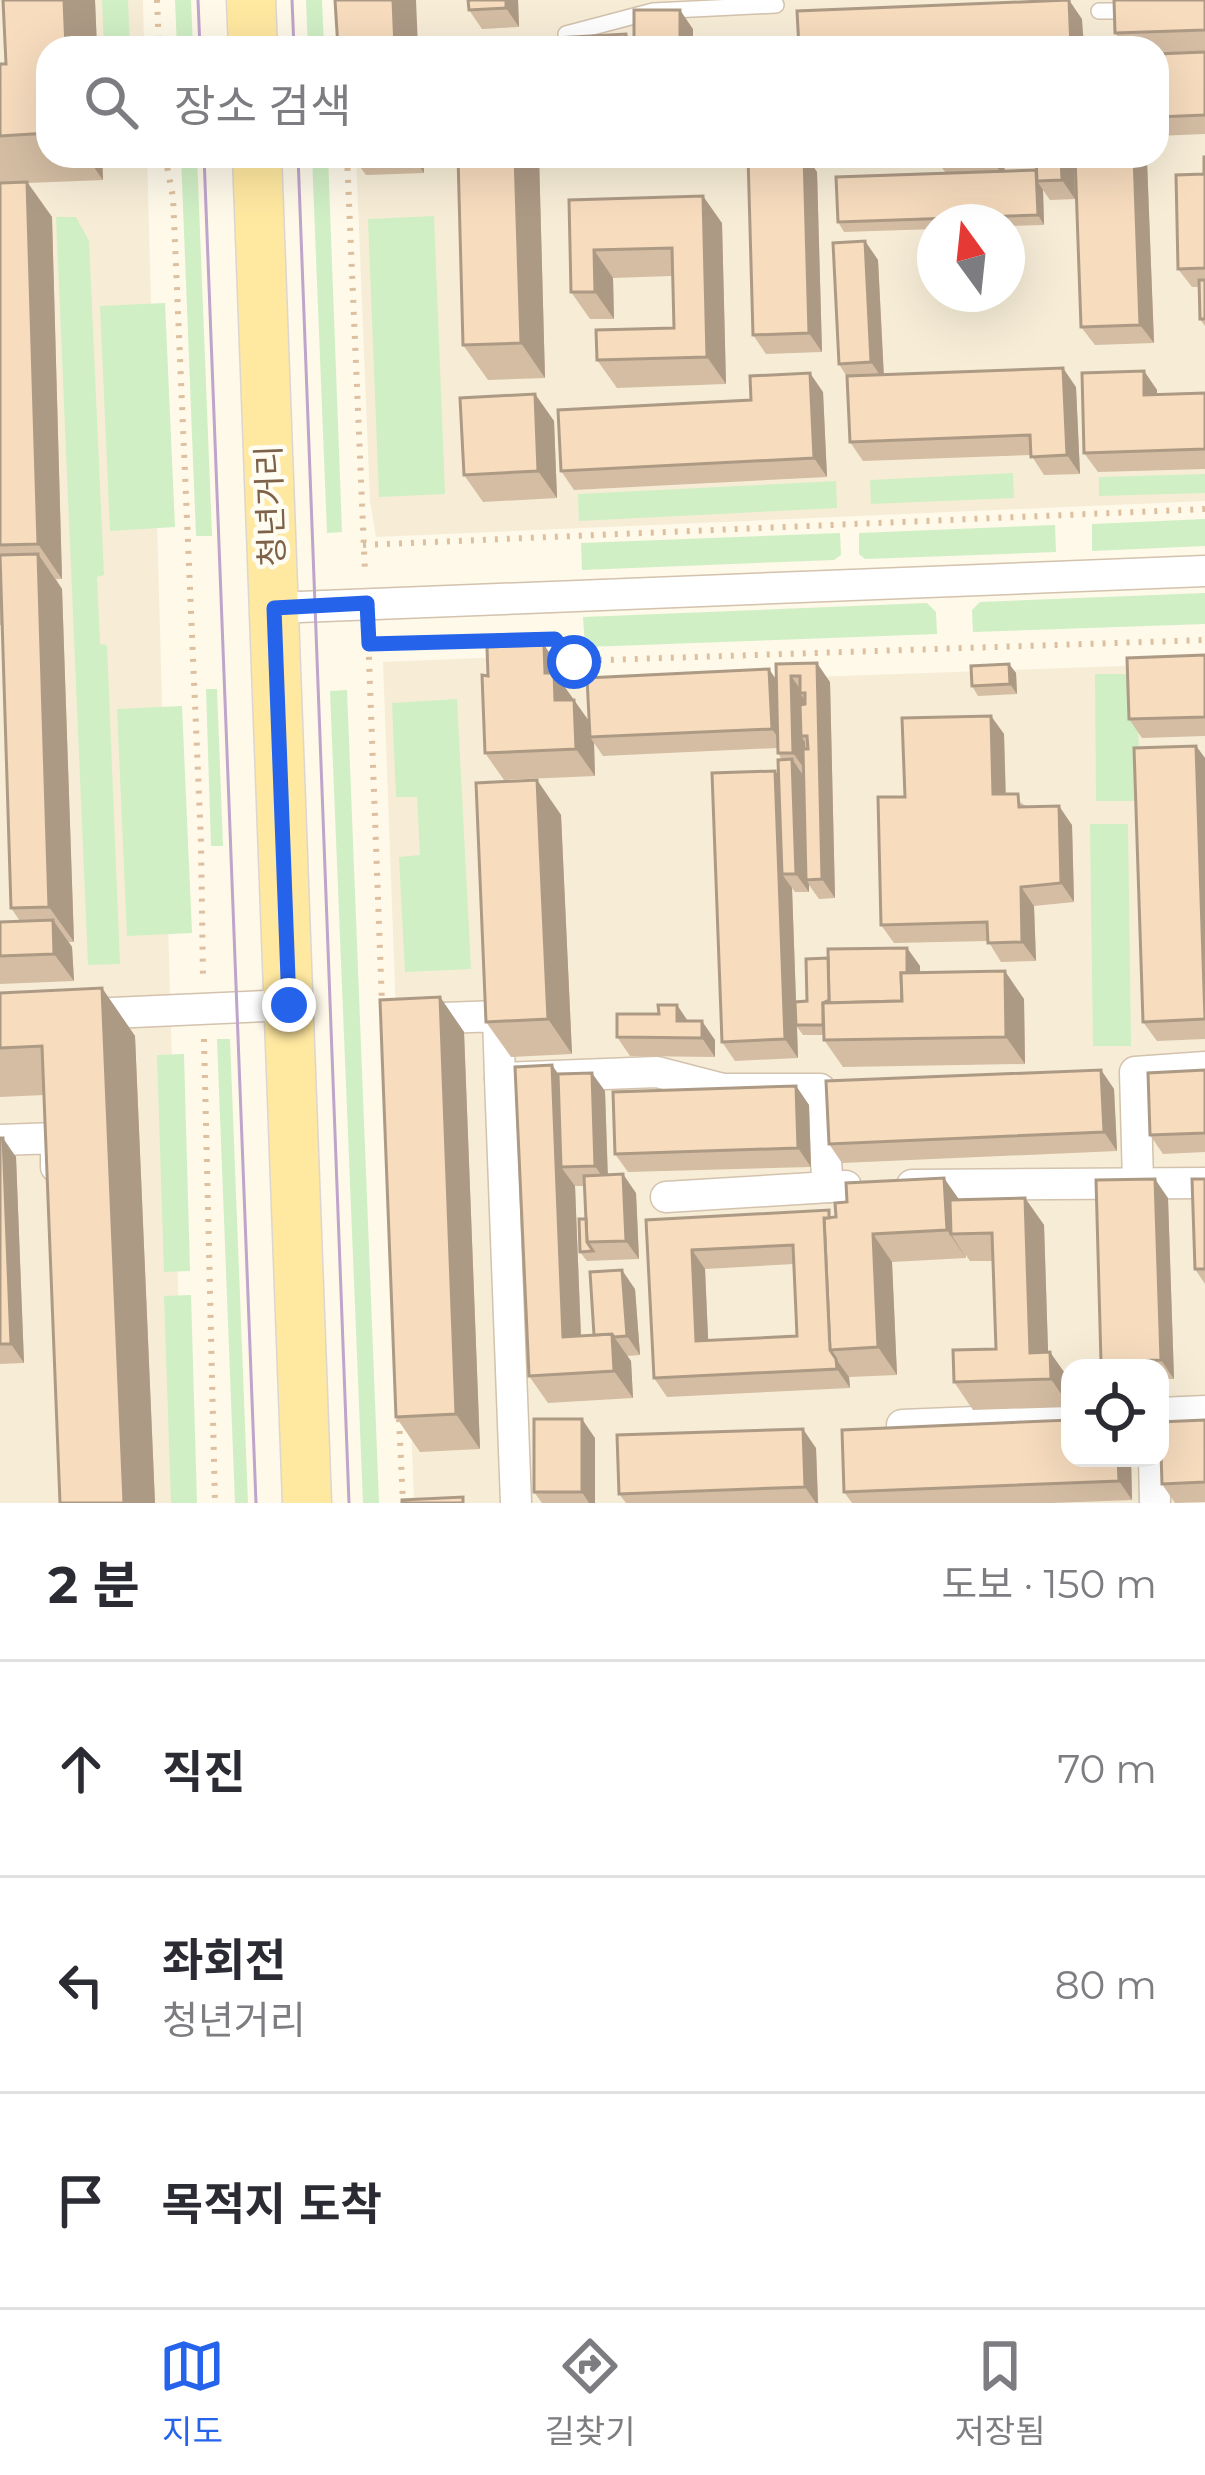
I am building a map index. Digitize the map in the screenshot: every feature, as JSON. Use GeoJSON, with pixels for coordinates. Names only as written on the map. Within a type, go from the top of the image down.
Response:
{"type":"FeatureCollection","features":[{"type":"Feature","properties":{"kind":"main road"},"geometry":{"type":"LineString","coordinates":[[251,0],[252,36]]}},
{"type":"Feature","properties":{"kind":"main road","name":"청년거리"},"geometry":{"type":"LineString","coordinates":[[257,168],[307,1503]]}},
{"type":"Feature","properties":{"kind":"street"},"geometry":{"type":"LineString","coordinates":[[274,608],[1205,571]]}},
{"type":"Feature","properties":{"kind":"street"},"geometry":{"type":"LineString","coordinates":[[0,1018],[289,1005]]}},
{"type":"Feature","properties":{"kind":"street"},"geometry":{"type":"LineString","coordinates":[[382,1020],[498,1016],[516,1503]]}},
{"type":"Feature","properties":{"kind":"street"},"geometry":{"type":"LineString","coordinates":[[1138,1182],[1135,1072],[1205,1067]]}},
{"type":"Feature","properties":{"kind":"street"},"geometry":{"type":"LineString","coordinates":[[500,1078],[657,1072],[723,1089],[820,1089],[828,1186]]}},
{"type":"Feature","properties":{"kind":"street"},"geometry":{"type":"LineString","coordinates":[[0,1141],[56,1138],[57,1207]]}},
{"type":"Feature","properties":{"kind":"street"},"geometry":{"type":"LineString","coordinates":[[666,1197],[828,1186],[1205,1183]]}},
{"type":"Feature","properties":{"kind":"street"},"geometry":{"type":"LineString","coordinates":[[1169,1413],[1205,1411]]}},
{"type":"Feature","properties":{"kind":"street"},"geometry":{"type":"LineString","coordinates":[[902,1425],[1061,1418]]}},
{"type":"Feature","properties":{"kind":"street"},"geometry":{"type":"LineString","coordinates":[[1154,1467],[1155,1503]]}},
{"type":"Feature","properties":{"kind":"lane"},"geometry":{"type":"LineString","coordinates":[[566,34],[653,11],[776,5]]}},
{"type":"Feature","properties":{"kind":"lane"},"geometry":{"type":"LineString","coordinates":[[1099,11],[1141,10]]}},
{"type":"Feature","properties":{"kind":"path"},"geometry":{"type":"LineString","coordinates":[[157,0],[158,36]]}},
{"type":"Feature","properties":{"kind":"path"},"geometry":{"type":"LineString","coordinates":[[167,168],[173,197],[201,842],[215,1503]]}},
{"type":"Feature","properties":{"kind":"path"},"geometry":{"type":"LineString","coordinates":[[347,168],[382,1020]]}},
{"type":"Feature","properties":{"kind":"path"},"geometry":{"type":"LineString","coordinates":[[363,545],[1205,509]]}},
{"type":"Feature","properties":{"kind":"path"},"geometry":{"type":"LineString","coordinates":[[369,644],[555,639],[574,662],[1205,640]]}},
{"type":"Feature","properties":{"kind":"path"},"geometry":{"type":"LineString","coordinates":[[399,1411],[403,1503]]}},
{"type":"Feature","properties":{"kind":"shaded area"},"geometry":{"type":"Polygon","coordinates":[[[0,0],[143,0],[144,36],[36,36],[36,168],[147,168],[184,1503],[0,1503],[0,0]]]}},
{"type":"Feature","properties":{"kind":"shaded area"},"geometry":{"type":"Polygon","coordinates":[[[350,0],[1205,0],[1205,501],[376,537],[370,501],[356,168],[1169,168],[1169,36],[352,36],[350,0]]]}},
{"type":"Feature","properties":{"kind":"shaded area"},"geometry":{"type":"Polygon","coordinates":[[[553,655],[589,685],[1205,663],[1205,1503],[414,1503],[383,662],[553,655]]]}},
{"type":"Feature","properties":{"kind":"green space"},"geometry":{"type":"Polygon","coordinates":[[[102,0],[128,0],[130,36],[104,36],[102,0]]]}},
{"type":"Feature","properties":{"kind":"green space"},"geometry":{"type":"Polygon","coordinates":[[[175,0],[191,0],[192,36],[176,36],[175,0]]]}},
{"type":"Feature","properties":{"kind":"green space"},"geometry":{"type":"Polygon","coordinates":[[[306,0],[322,0],[324,36],[308,36],[306,0]]]}},
{"type":"Feature","properties":{"kind":"green space"},"geometry":{"type":"Polygon","coordinates":[[[181,168],[197,168],[212,536],[196,536],[181,168]]]}},
{"type":"Feature","properties":{"kind":"green space"},"geometry":{"type":"Polygon","coordinates":[[[312,168],[328,168],[342,532],[327,533],[312,168]]]}},
{"type":"Feature","properties":{"kind":"green space"},"geometry":{"type":"Polygon","coordinates":[[[434,216],[445,494],[379,497],[368,219],[434,216]]]}},
{"type":"Feature","properties":{"kind":"green space"},"geometry":{"type":"Polygon","coordinates":[[[56,217],[76,217],[89,241],[104,575],[97,577],[100,644],[107,645],[120,964],[88,965],[56,217]]]}},
{"type":"Feature","properties":{"kind":"green space"},"geometry":{"type":"Polygon","coordinates":[[[165,303],[175,527],[110,531],[100,306],[165,303]]]}},
{"type":"Feature","properties":{"kind":"green space"},"geometry":{"type":"Polygon","coordinates":[[[1013,473],[1014,498],[871,504],[870,480],[1013,473]]]}},
{"type":"Feature","properties":{"kind":"green space"},"geometry":{"type":"Polygon","coordinates":[[[1205,474],[1205,493],[1099,496],[1099,477],[1205,474]]]}},
{"type":"Feature","properties":{"kind":"green space"},"geometry":{"type":"Polygon","coordinates":[[[836,481],[837,508],[579,521],[578,494],[836,481]]]}},
{"type":"Feature","properties":{"kind":"green space"},"geometry":{"type":"Polygon","coordinates":[[[1205,519],[1205,546],[1092,551],[1092,524],[1205,519]]]}},
{"type":"Feature","properties":{"kind":"green space"},"geometry":{"type":"Polygon","coordinates":[[[1055,525],[1056,552],[865,559],[859,554],[859,533],[1055,525]]]}},
{"type":"Feature","properties":{"kind":"green space"},"geometry":{"type":"Polygon","coordinates":[[[840,533],[841,555],[834,560],[582,570],[581,543],[840,533]]]}},
{"type":"Feature","properties":{"kind":"green space"},"geometry":{"type":"Polygon","coordinates":[[[1205,593],[1205,624],[973,632],[972,610],[980,602],[1205,593]]]}},
{"type":"Feature","properties":{"kind":"green space"},"geometry":{"type":"Polygon","coordinates":[[[927,603],[936,612],[937,634],[585,647],[583,617],[927,603]]]}},
{"type":"Feature","properties":{"kind":"green space"},"geometry":{"type":"Polygon","coordinates":[[[1095,674],[1137,674],[1140,801],[1096,801],[1095,674]]]}},
{"type":"Feature","properties":{"kind":"green space"},"geometry":{"type":"Polygon","coordinates":[[[206,689],[217,689],[223,846],[211,846],[206,689]]]}},
{"type":"Feature","properties":{"kind":"green space"},"geometry":{"type":"Polygon","coordinates":[[[347,690],[379,1503],[363,1503],[330,691],[347,690]]]}},
{"type":"Feature","properties":{"kind":"green space"},"geometry":{"type":"Polygon","coordinates":[[[457,699],[471,969],[405,972],[399,857],[420,855],[417,797],[396,797],[392,703],[457,699]]]}},
{"type":"Feature","properties":{"kind":"green space"},"geometry":{"type":"Polygon","coordinates":[[[182,706],[192,933],[127,936],[117,709],[182,706]]]}},
{"type":"Feature","properties":{"kind":"green space"},"geometry":{"type":"Polygon","coordinates":[[[1090,824],[1128,824],[1131,1046],[1093,1046],[1090,824]]]}},
{"type":"Feature","properties":{"kind":"green space"},"geometry":{"type":"Polygon","coordinates":[[[217,1039],[230,1039],[248,1503],[235,1503],[217,1039]]]}},
{"type":"Feature","properties":{"kind":"green space"},"geometry":{"type":"Polygon","coordinates":[[[184,1054],[190,1271],[164,1272],[157,1055],[184,1054]]]}},
{"type":"Feature","properties":{"kind":"green space"},"geometry":{"type":"Polygon","coordinates":[[[191,1295],[197,1503],[171,1503],[164,1296],[191,1295]]]}},
{"type":"Feature","properties":{"kind":"building"},"geometry":{"type":"Polygon","coordinates":[[[3,0],[64,0],[66,36],[36,36],[36,134],[0,136],[0,64],[6,64],[3,0]]]}},
{"type":"Feature","properties":{"kind":"building"},"geometry":{"type":"Polygon","coordinates":[[[335,0],[393,0],[394,36],[337,36],[335,0]]]}},
{"type":"Feature","properties":{"kind":"building"},"geometry":{"type":"Polygon","coordinates":[[[468,0],[506,0],[506,8],[469,10],[468,0]]]}},
{"type":"Feature","properties":{"kind":"building"},"geometry":{"type":"Polygon","coordinates":[[[1069,0],[1070,36],[798,36],[797,11],[1069,0]]]}},
{"type":"Feature","properties":{"kind":"building"},"geometry":{"type":"Polygon","coordinates":[[[1114,0],[1205,0],[1205,30],[1115,33],[1114,0]]]}},
{"type":"Feature","properties":{"kind":"building"},"geometry":{"type":"Polygon","coordinates":[[[634,10],[680,10],[680,36],[634,36],[634,10]]]}},
{"type":"Feature","properties":{"kind":"building"},"geometry":{"type":"Polygon","coordinates":[[[1205,52],[1205,115],[1169,116],[1169,54],[1205,52]]]}},
{"type":"Feature","properties":{"kind":"building"},"geometry":{"type":"Polygon","coordinates":[[[1204,157],[1205,268],[1178,269],[1176,175],[1204,174],[1204,157]]]}},
{"type":"Feature","properties":{"kind":"building"},"geometry":{"type":"Polygon","coordinates":[[[458,168],[515,168],[521,343],[463,345],[458,168]]]}},
{"type":"Feature","properties":{"kind":"building"},"geometry":{"type":"Polygon","coordinates":[[[748,168],[804,168],[809,333],[753,335],[748,168]]]}},
{"type":"Feature","properties":{"kind":"building"},"geometry":{"type":"Polygon","coordinates":[[[1036,168],[1062,168],[1062,180],[1037,181],[1036,168]]]}},
{"type":"Feature","properties":{"kind":"building"},"geometry":{"type":"Polygon","coordinates":[[[1075,168],[1134,168],[1140,325],[1081,327],[1075,168]]]}},
{"type":"Feature","properties":{"kind":"building"},"geometry":{"type":"Polygon","coordinates":[[[1036,170],[1038,215],[1025,215],[1025,204],[917,204],[917,219],[838,222],[836,177],[1036,170]]]}},
{"type":"Feature","properties":{"kind":"building"},"geometry":{"type":"Polygon","coordinates":[[[27,182],[38,544],[0,545],[0,183],[27,182]]]}},
{"type":"Feature","properties":{"kind":"building"},"geometry":{"type":"Polygon","coordinates":[[[703,196],[707,357],[597,360],[596,330],[674,328],[672,248],[594,250],[595,292],[571,292],[569,200],[703,196]]]}},
{"type":"Feature","properties":{"kind":"building"},"geometry":{"type":"Polygon","coordinates":[[[865,241],[871,362],[839,364],[833,243],[865,241]]]}},
{"type":"Feature","properties":{"kind":"building"},"geometry":{"type":"Polygon","coordinates":[[[1199,280],[1205,280],[1205,319],[1200,319],[1199,280]]]}},
{"type":"Feature","properties":{"kind":"building"},"geometry":{"type":"Polygon","coordinates":[[[1063,368],[1067,455],[1031,457],[1030,435],[850,442],[847,376],[1063,368]]]}},
{"type":"Feature","properties":{"kind":"building"},"geometry":{"type":"Polygon","coordinates":[[[1144,371],[1144,395],[1205,393],[1205,449],[1084,453],[1082,373],[1144,371]]]}},
{"type":"Feature","properties":{"kind":"building"},"geometry":{"type":"Polygon","coordinates":[[[810,373],[814,458],[561,471],[558,410],[751,400],[750,376],[810,373]]]}},
{"type":"Feature","properties":{"kind":"building"},"geometry":{"type":"Polygon","coordinates":[[[535,394],[538,471],[464,475],[460,398],[535,394]]]}},
{"type":"Feature","properties":{"kind":"building"},"geometry":{"type":"Polygon","coordinates":[[[38,554],[49,907],[11,908],[0,555],[38,554]]]}},
{"type":"Feature","properties":{"kind":"building"},"geometry":{"type":"Polygon","coordinates":[[[544,645],[545,673],[554,673],[555,700],[574,700],[576,749],[485,753],[482,675],[488,676],[487,647],[544,645]]]}},
{"type":"Feature","properties":{"kind":"building"},"geometry":{"type":"Polygon","coordinates":[[[1205,655],[1205,717],[1129,719],[1127,658],[1205,655]]]}},
{"type":"Feature","properties":{"kind":"building"},"geometry":{"type":"Polygon","coordinates":[[[817,663],[822,879],[806,880],[803,749],[808,749],[807,736],[801,736],[800,705],[805,704],[805,693],[800,693],[800,676],[791,676],[793,753],[778,753],[776,664],[817,663]]]}},
{"type":"Feature","properties":{"kind":"building"},"geometry":{"type":"Polygon","coordinates":[[[1009,664],[1010,684],[972,686],[971,666],[1009,664]]]}},
{"type":"Feature","properties":{"kind":"building"},"geometry":{"type":"Polygon","coordinates":[[[769,669],[772,729],[590,737],[587,678],[769,669]]]}},
{"type":"Feature","properties":{"kind":"building"},"geometry":{"type":"Polygon","coordinates":[[[991,716],[993,794],[1018,794],[1019,807],[1059,806],[1061,883],[1021,887],[1022,942],[988,943],[987,922],[881,925],[878,797],[905,797],[902,718],[991,716]]]}},
{"type":"Feature","properties":{"kind":"building"},"geometry":{"type":"Polygon","coordinates":[[[1196,746],[1205,1019],[1143,1022],[1134,748],[1196,746]]]}},
{"type":"Feature","properties":{"kind":"building"},"geometry":{"type":"Polygon","coordinates":[[[792,759],[796,874],[782,874],[778,760],[792,759]]]}},
{"type":"Feature","properties":{"kind":"building"},"geometry":{"type":"Polygon","coordinates":[[[775,771],[785,1039],[722,1042],[712,773],[775,771]]]}},
{"type":"Feature","properties":{"kind":"building"},"geometry":{"type":"Polygon","coordinates":[[[537,780],[548,1019],[486,1022],[476,783],[537,780]]]}},
{"type":"Feature","properties":{"kind":"building"},"geometry":{"type":"Polygon","coordinates":[[[53,920],[54,954],[0,956],[0,922],[53,920]]]}},
{"type":"Feature","properties":{"kind":"building"},"geometry":{"type":"Polygon","coordinates":[[[907,948],[907,973],[901,973],[902,1001],[829,1003],[828,949],[907,948]]]}},
{"type":"Feature","properties":{"kind":"building"},"geometry":{"type":"Polygon","coordinates":[[[828,958],[829,1000],[823,1003],[823,1025],[796,1025],[795,1002],[807,1001],[806,959],[828,958]]]}},
{"type":"Feature","properties":{"kind":"building"},"geometry":{"type":"Polygon","coordinates":[[[1005,971],[1006,1037],[824,1040],[823,1003],[902,1001],[901,973],[1005,971]]]}},
{"type":"Feature","properties":{"kind":"building"},"geometry":{"type":"Polygon","coordinates":[[[102,988],[124,1503],[60,1503],[42,1046],[0,1048],[0,993],[102,988]]]}},
{"type":"Feature","properties":{"kind":"building"},"geometry":{"type":"Polygon","coordinates":[[[440,997],[456,1414],[396,1417],[380,1000],[440,997]]]}},
{"type":"Feature","properties":{"kind":"building"},"geometry":{"type":"Polygon","coordinates":[[[658,1005],[677,1005],[677,1021],[702,1021],[702,1038],[617,1037],[617,1014],[659,1014],[658,1005]]]}},
{"type":"Feature","properties":{"kind":"building"},"geometry":{"type":"Polygon","coordinates":[[[552,1065],[563,1337],[612,1334],[614,1371],[529,1376],[515,1067],[552,1065]]]}},
{"type":"Feature","properties":{"kind":"building"},"geometry":{"type":"Polygon","coordinates":[[[1101,1070],[1104,1132],[829,1144],[826,1081],[1101,1070]]]}},
{"type":"Feature","properties":{"kind":"building"},"geometry":{"type":"Polygon","coordinates":[[[1205,1070],[1205,1133],[1150,1135],[1148,1073],[1205,1070]]]}},
{"type":"Feature","properties":{"kind":"building"},"geometry":{"type":"Polygon","coordinates":[[[592,1073],[595,1166],[561,1167],[558,1074],[592,1073]]]}},
{"type":"Feature","properties":{"kind":"building"},"geometry":{"type":"Polygon","coordinates":[[[796,1086],[798,1148],[615,1154],[613,1092],[796,1086]]]}},
{"type":"Feature","properties":{"kind":"building"},"geometry":{"type":"Polygon","coordinates":[[[3,1138],[11,1344],[0,1344],[3,1138]]]}},
{"type":"Feature","properties":{"kind":"building"},"geometry":{"type":"Polygon","coordinates":[[[623,1174],[626,1241],[587,1242],[584,1176],[623,1174]]]}},
{"type":"Feature","properties":{"kind":"building"},"geometry":{"type":"Polygon","coordinates":[[[944,1178],[947,1230],[873,1234],[878,1347],[830,1350],[824,1218],[836,1217],[835,1203],[847,1202],[846,1183],[944,1178]]]}},
{"type":"Feature","properties":{"kind":"building"},"geometry":{"type":"Polygon","coordinates":[[[1155,1179],[1161,1359],[1101,1359],[1096,1180],[1155,1179]]]}},
{"type":"Feature","properties":{"kind":"building"},"geometry":{"type":"Polygon","coordinates":[[[1192,1179],[1205,1179],[1205,1269],[1195,1269],[1192,1179]]]}},
{"type":"Feature","properties":{"kind":"building"},"geometry":{"type":"Polygon","coordinates":[[[1025,1198],[1030,1353],[1050,1352],[1051,1379],[954,1382],[953,1350],[996,1349],[992,1233],[951,1234],[950,1200],[1025,1198]]]}},
{"type":"Feature","properties":{"kind":"building"},"geometry":{"type":"Polygon","coordinates":[[[829,1210],[829,1218],[824,1218],[830,1350],[837,1369],[654,1378],[646,1220],[829,1210]],[[793,1245],[692,1250],[696,1341],[797,1336],[793,1245]]]}},
{"type":"Feature","properties":{"kind":"building"},"geometry":{"type":"Polygon","coordinates":[[[579,1219],[586,1219],[587,1242],[593,1251],[580,1252],[579,1219]]]}},
{"type":"Feature","properties":{"kind":"building"},"geometry":{"type":"Polygon","coordinates":[[[622,1270],[627,1336],[594,1335],[590,1272],[622,1270]]]}},
{"type":"Feature","properties":{"kind":"building"},"geometry":{"type":"Polygon","coordinates":[[[534,1419],[582,1419],[582,1492],[534,1492],[534,1419]]]}},
{"type":"Feature","properties":{"kind":"building"},"geometry":{"type":"Polygon","coordinates":[[[1061,1420],[1061,1467],[1118,1467],[1119,1481],[844,1492],[842,1430],[1061,1420]]]}},
{"type":"Feature","properties":{"kind":"building"},"geometry":{"type":"Polygon","coordinates":[[[1205,1420],[1205,1482],[1162,1484],[1161,1467],[1169,1467],[1169,1422],[1205,1420]]]}},
{"type":"Feature","properties":{"kind":"building"},"geometry":{"type":"Polygon","coordinates":[[[803,1429],[805,1487],[619,1494],[617,1435],[803,1429]]]}},
{"type":"Feature","properties":{"kind":"building"},"geometry":{"type":"Polygon","coordinates":[[[463,1497],[463,1503],[402,1503],[402,1500],[463,1497]]]}},
{"type":"Feature","properties":{"kind":"tram line"},"geometry":{"type":"LineString","coordinates":[[198,0],[200,36]]}},
{"type":"Feature","properties":{"kind":"tram line"},"geometry":{"type":"LineString","coordinates":[[292,0],[294,36]]}},
{"type":"Feature","properties":{"kind":"tram line"},"geometry":{"type":"LineString","coordinates":[[204,168],[256,1503]]}},
{"type":"Feature","properties":{"kind":"tram line"},"geometry":{"type":"LineString","coordinates":[[298,168],[349,1503]]}},
{"type":"Feature","properties":{"kind":"route"},"geometry":{"type":"LineString","coordinates":[[289,1005],[274,608],[367,603],[369,644],[555,639],[574,662]]}}]}
